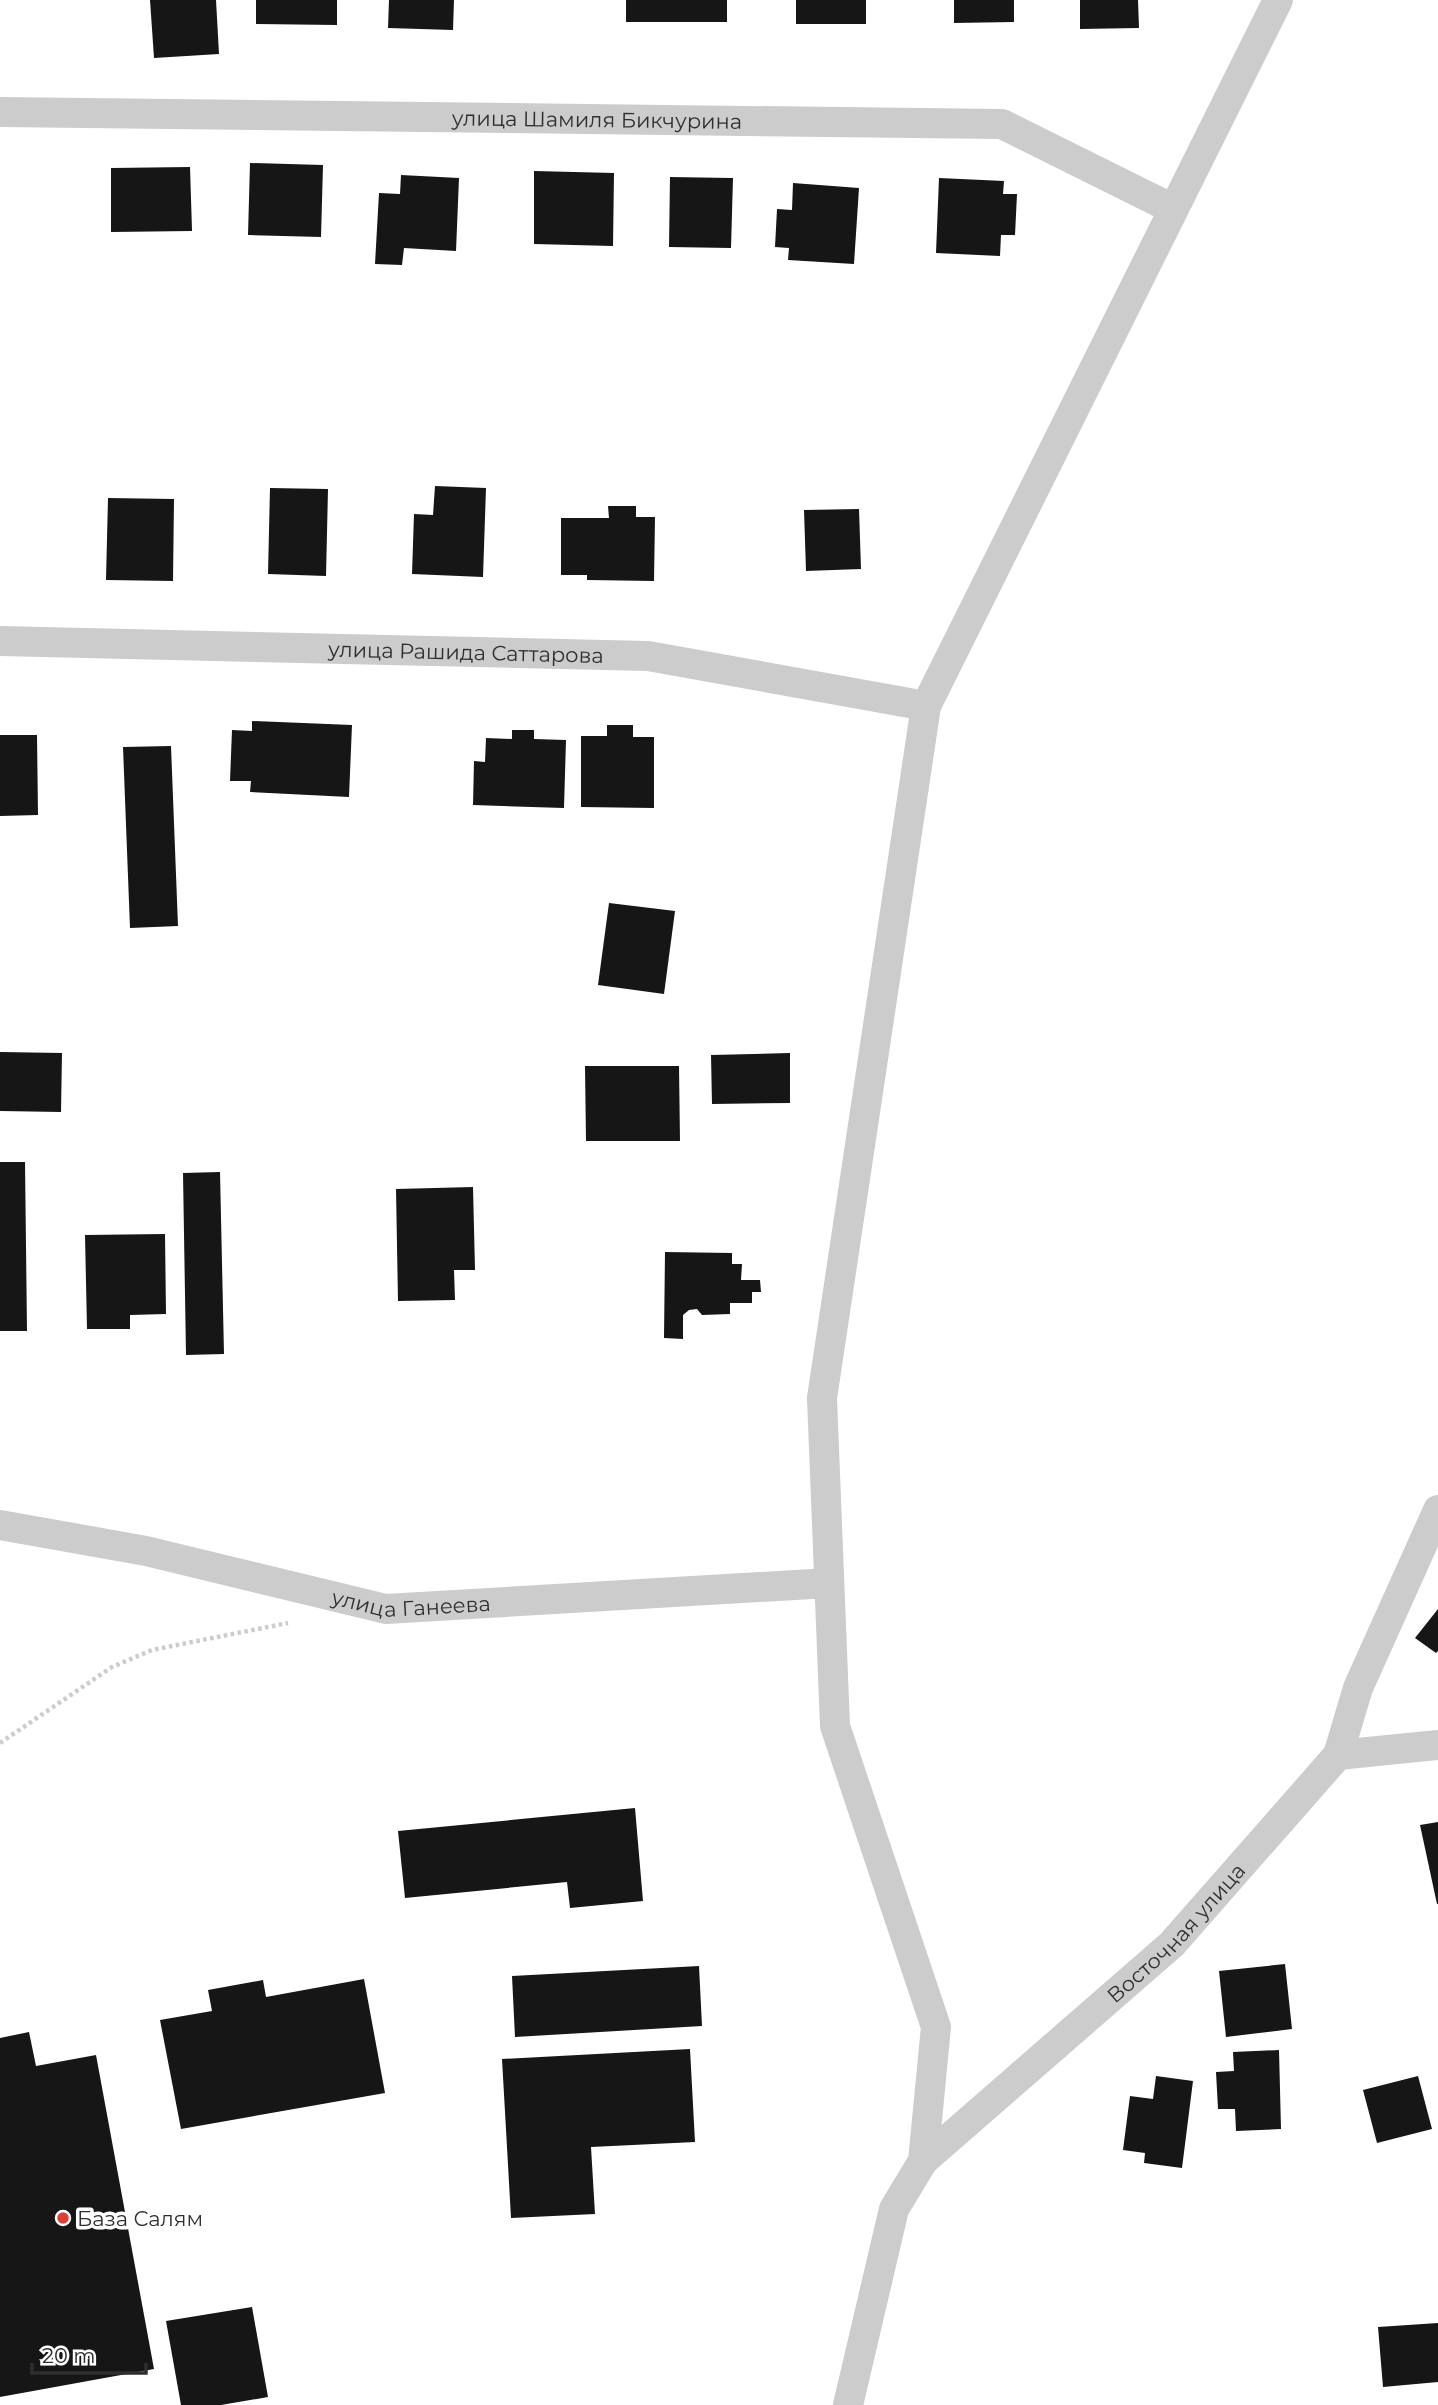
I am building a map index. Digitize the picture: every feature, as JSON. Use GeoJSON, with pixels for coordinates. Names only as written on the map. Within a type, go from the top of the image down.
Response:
{"type":"FeatureCollection","features":[{"type":"Feature","properties":{"kind":"street"},"geometry":{"type":"LineString","coordinates":[[848,2405],[894,2209],[923,2161],[936,2027],[835,1726],[822,1398],[926,706],[1278,0]]}},
{"type":"Feature","properties":{"kind":"street","name":"улица Шамиля Бикчурина"},"geometry":{"type":"LineString","coordinates":[[0,112],[1002,124],[1173,209]]}},
{"type":"Feature","properties":{"kind":"street","name":"улица Рашида Саттарова"},"geometry":{"type":"LineString","coordinates":[[0,641],[648,656],[926,706]]}},
{"type":"Feature","properties":{"kind":"street"},"geometry":{"type":"LineString","coordinates":[[1438,1510],[1358,1688],[1338,1755],[1438,1745]]}},
{"type":"Feature","properties":{"kind":"street","name":"улица Ганеева"},"geometry":{"type":"LineString","coordinates":[[0,1525],[146,1552],[386,1609],[829,1583]]}},
{"type":"Feature","properties":{"kind":"street","name":"Восточная улица"},"geometry":{"type":"LineString","coordinates":[[923,2161],[1172,1944],[1338,1755]]}},
{"type":"Feature","properties":{"kind":"path"},"geometry":{"type":"LineString","coordinates":[[0,1743],[112,1667],[142,1654],[289,1623]]}},
{"type":"Feature","properties":{"kind":"building"},"geometry":{"type":"Polygon","coordinates":[[[150,0],[216,0],[219,54],[154,58],[150,0]]]}},
{"type":"Feature","properties":{"kind":"building"},"geometry":{"type":"Polygon","coordinates":[[[256,0],[337,0],[337,25],[256,24],[256,0]]]}},
{"type":"Feature","properties":{"kind":"building"},"geometry":{"type":"Polygon","coordinates":[[[389,0],[454,0],[453,30],[388,28],[389,0]]]}},
{"type":"Feature","properties":{"kind":"building"},"geometry":{"type":"Polygon","coordinates":[[[626,0],[727,0],[727,22],[626,22],[626,0]]]}},
{"type":"Feature","properties":{"kind":"building"},"geometry":{"type":"Polygon","coordinates":[[[796,0],[866,0],[866,24],[796,24],[796,0]]]}},
{"type":"Feature","properties":{"kind":"building"},"geometry":{"type":"Polygon","coordinates":[[[954,0],[1014,0],[1014,22],[954,23],[954,0]]]}},
{"type":"Feature","properties":{"kind":"building"},"geometry":{"type":"Polygon","coordinates":[[[1080,0],[1138,0],[1139,28],[1080,29],[1080,0]]]}},
{"type":"Feature","properties":{"kind":"building"},"geometry":{"type":"Polygon","coordinates":[[[250,163],[323,165],[321,237],[248,235],[250,163]]]}},
{"type":"Feature","properties":{"kind":"building"},"geometry":{"type":"Polygon","coordinates":[[[190,167],[192,231],[111,232],[111,168],[190,167]]]}},
{"type":"Feature","properties":{"kind":"building"},"geometry":{"type":"Polygon","coordinates":[[[534,171],[614,173],[613,246],[534,244],[534,171]]]}},
{"type":"Feature","properties":{"kind":"building"},"geometry":{"type":"Polygon","coordinates":[[[401,175],[459,178],[456,251],[404,248],[402,265],[375,264],[379,193],[400,194],[401,175]]]}},
{"type":"Feature","properties":{"kind":"building"},"geometry":{"type":"Polygon","coordinates":[[[670,177],[733,178],[731,248],[669,247],[670,177]]]}},
{"type":"Feature","properties":{"kind":"building"},"geometry":{"type":"Polygon","coordinates":[[[939,178],[1004,181],[1003,194],[1017,194],[1015,235],[1001,235],[1000,256],[936,253],[939,178]]]}},
{"type":"Feature","properties":{"kind":"building"},"geometry":{"type":"Polygon","coordinates":[[[793,183],[859,188],[854,264],[788,260],[789,248],[775,247],[777,209],[792,210],[793,183]]]}},
{"type":"Feature","properties":{"kind":"building"},"geometry":{"type":"Polygon","coordinates":[[[435,486],[486,488],[483,577],[412,574],[414,514],[433,515],[435,486]]]}},
{"type":"Feature","properties":{"kind":"building"},"geometry":{"type":"Polygon","coordinates":[[[270,488],[328,489],[326,576],[268,574],[270,488]]]}},
{"type":"Feature","properties":{"kind":"building"},"geometry":{"type":"Polygon","coordinates":[[[108,498],[174,499],[173,581],[106,580],[108,498]]]}},
{"type":"Feature","properties":{"kind":"building"},"geometry":{"type":"Polygon","coordinates":[[[608,506],[636,506],[636,517],[655,517],[654,581],[587,580],[587,575],[561,575],[561,518],[609,518],[608,506]]]}},
{"type":"Feature","properties":{"kind":"building"},"geometry":{"type":"Polygon","coordinates":[[[859,509],[861,569],[806,571],[804,510],[859,509]]]}},
{"type":"Feature","properties":{"kind":"building"},"geometry":{"type":"Polygon","coordinates":[[[252,721],[352,725],[349,797],[250,792],[251,781],[230,781],[232,730],[252,731],[252,721]]]}},
{"type":"Feature","properties":{"kind":"building"},"geometry":{"type":"Polygon","coordinates":[[[607,725],[633,725],[633,737],[654,737],[654,808],[581,807],[581,736],[607,736],[607,725]]]}},
{"type":"Feature","properties":{"kind":"building"},"geometry":{"type":"Polygon","coordinates":[[[512,730],[534,730],[534,739],[566,740],[564,808],[473,805],[474,761],[485,762],[486,738],[512,739],[512,730]]]}},
{"type":"Feature","properties":{"kind":"building"},"geometry":{"type":"Polygon","coordinates":[[[0,735],[37,735],[38,815],[0,816],[0,735]]]}},
{"type":"Feature","properties":{"kind":"building"},"geometry":{"type":"Polygon","coordinates":[[[171,746],[178,926],[130,928],[123,747],[171,746]]]}},
{"type":"Feature","properties":{"kind":"building"},"geometry":{"type":"Polygon","coordinates":[[[609,903],[675,911],[664,994],[598,985],[609,903]]]}},
{"type":"Feature","properties":{"kind":"building"},"geometry":{"type":"Polygon","coordinates":[[[0,1052],[62,1053],[61,1112],[0,1111],[0,1052]]]}},
{"type":"Feature","properties":{"kind":"building"},"geometry":{"type":"Polygon","coordinates":[[[790,1053],[790,1103],[712,1104],[711,1055],[790,1053]]]}},
{"type":"Feature","properties":{"kind":"building"},"geometry":{"type":"Polygon","coordinates":[[[585,1066],[679,1066],[680,1141],[586,1141],[585,1066]]]}},
{"type":"Feature","properties":{"kind":"building"},"geometry":{"type":"Polygon","coordinates":[[[0,1162],[25,1162],[27,1331],[0,1331],[0,1162]]]}},
{"type":"Feature","properties":{"kind":"building"},"geometry":{"type":"Polygon","coordinates":[[[220,1172],[224,1354],[186,1355],[183,1173],[220,1172]]]}},
{"type":"Feature","properties":{"kind":"building"},"geometry":{"type":"Polygon","coordinates":[[[473,1187],[475,1270],[454,1270],[455,1300],[398,1301],[396,1189],[473,1187]]]}},
{"type":"Feature","properties":{"kind":"building"},"geometry":{"type":"Polygon","coordinates":[[[165,1234],[166,1314],[130,1315],[130,1329],[87,1329],[85,1235],[165,1234]]]}},
{"type":"Feature","properties":{"kind":"building"},"geometry":{"type":"Polygon","coordinates":[[[665,1252],[732,1253],[732,1264],[742,1264],[741,1280],[760,1280],[761,1292],[752,1292],[752,1303],[730,1303],[730,1314],[702,1315],[697,1309],[689,1310],[683,1315],[683,1339],[664,1338],[665,1252]]]}},
{"type":"Feature","properties":{"kind":"building"},"geometry":{"type":"Polygon","coordinates":[[[1438,1609],[1438,1651],[1436,1653],[1415,1638],[1438,1609]]]}},
{"type":"Feature","properties":{"kind":"building"},"geometry":{"type":"Polygon","coordinates":[[[635,1808],[643,1901],[570,1908],[567,1882],[405,1898],[398,1831],[635,1808]]]}},
{"type":"Feature","properties":{"kind":"building"},"geometry":{"type":"Polygon","coordinates":[[[1438,1822],[1438,1904],[1437,1904],[1420,1825],[1438,1822]]]}},
{"type":"Feature","properties":{"kind":"building"},"geometry":{"type":"Polygon","coordinates":[[[1285,1964],[1292,2029],[1226,2037],[1219,1971],[1285,1964]]]}},
{"type":"Feature","properties":{"kind":"building"},"geometry":{"type":"Polygon","coordinates":[[[699,1966],[702,2026],[515,2037],[512,1976],[699,1966]]]}},
{"type":"Feature","properties":{"kind":"building"},"geometry":{"type":"Polygon","coordinates":[[[364,1979],[385,2093],[181,2129],[160,2020],[212,2011],[208,1990],[263,1980],[266,1997],[364,1979]]]}},
{"type":"Feature","properties":{"kind":"building","name":"База Салям"},"geometry":{"type":"Polygon","coordinates":[[[29,2032],[36,2066],[96,2055],[154,2369],[0,2397],[0,2038],[29,2032]]]}},
{"type":"Feature","properties":{"kind":"building"},"geometry":{"type":"Polygon","coordinates":[[[690,2049],[695,2142],[591,2147],[595,2214],[511,2218],[502,2059],[690,2049]]]}},
{"type":"Feature","properties":{"kind":"building"},"geometry":{"type":"Polygon","coordinates":[[[1279,2050],[1281,2129],[1236,2131],[1235,2109],[1218,2109],[1216,2072],[1234,2071],[1233,2052],[1279,2050]]]}},
{"type":"Feature","properties":{"kind":"building"},"geometry":{"type":"Polygon","coordinates":[[[1156,2076],[1193,2081],[1182,2168],[1144,2163],[1145,2153],[1123,2150],[1130,2096],[1153,2099],[1156,2076]]]}},
{"type":"Feature","properties":{"kind":"building"},"geometry":{"type":"Polygon","coordinates":[[[1418,2076],[1432,2129],[1377,2143],[1363,2090],[1418,2076]]]}},
{"type":"Feature","properties":{"kind":"building"},"geometry":{"type":"Polygon","coordinates":[[[252,2307],[268,2397],[221,2405],[181,2405],[166,2321],[252,2307]]]}},
{"type":"Feature","properties":{"kind":"building"},"geometry":{"type":"Polygon","coordinates":[[[1438,2323],[1438,2382],[1383,2387],[1378,2327],[1438,2323]]]}},
{"type":"Feature","properties":{"kind":"place","name":"База Салям"},"geometry":{"type":"Point","coordinates":[63,2218]}}]}
